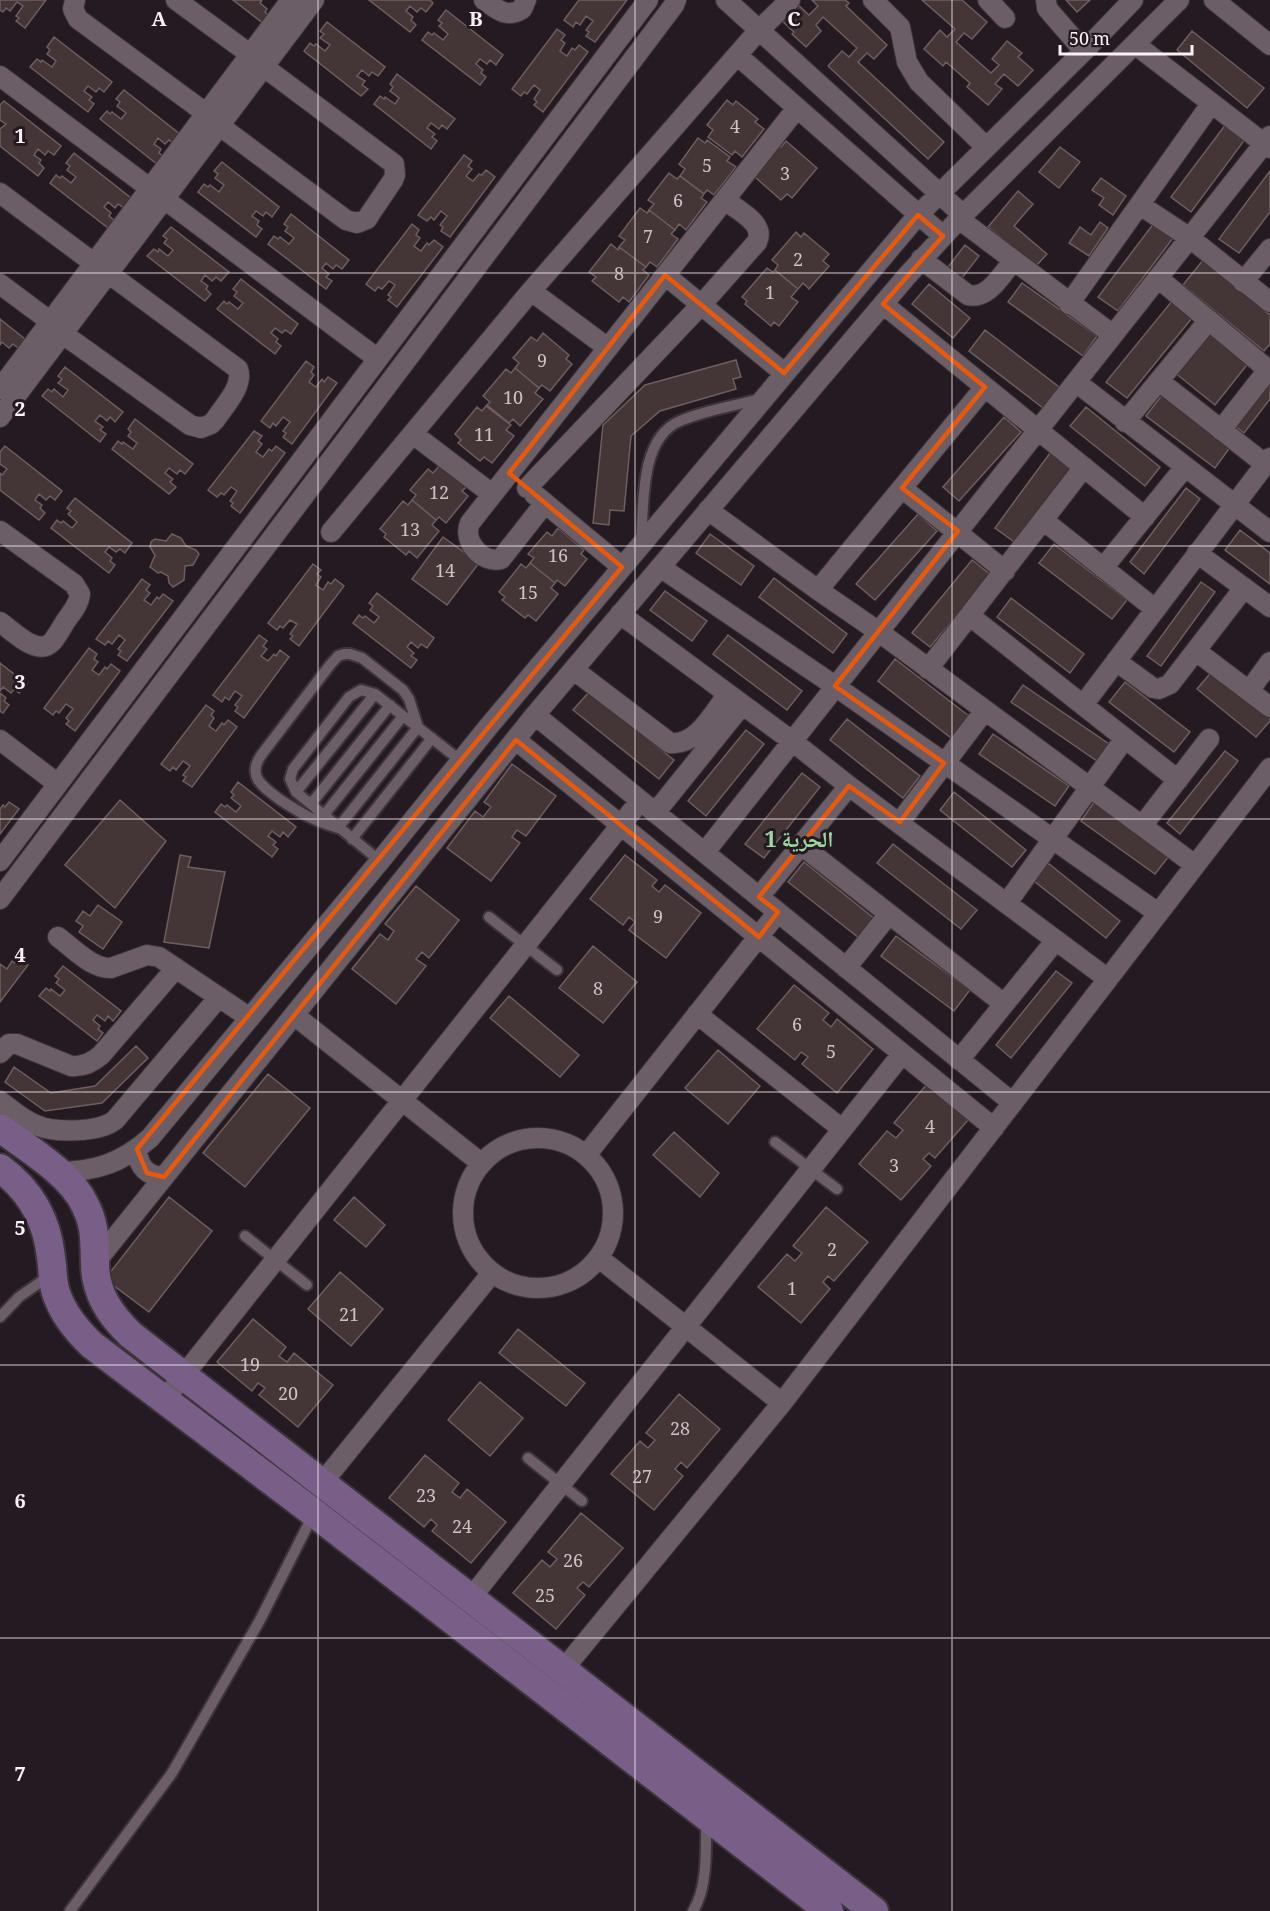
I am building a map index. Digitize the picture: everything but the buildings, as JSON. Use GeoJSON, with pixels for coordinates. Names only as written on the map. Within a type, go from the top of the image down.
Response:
{"type":"FeatureCollection","features":[{"type":"Feature","properties":{"kind":"street"},"geometry":{"type":"LineString","coordinates":[[75,0],[73,9],[78,19],[346,220],[357,223],[367,219],[393,180],[394,164],[176,0]]}},
{"type":"Feature","properties":{"kind":"street"},"geometry":{"type":"LineString","coordinates":[[257,61],[291,0]]}},
{"type":"Feature","properties":{"kind":"street"},"geometry":{"type":"LineString","coordinates":[[0,417],[57,328],[257,61],[314,0]]}},
{"type":"Feature","properties":{"kind":"street"},"geometry":{"type":"LineString","coordinates":[[484,0],[509,15],[522,9],[526,0]]}},
{"type":"Feature","properties":{"kind":"street"},"geometry":{"type":"LineString","coordinates":[[0,861],[648,0]]}},
{"type":"Feature","properties":{"kind":"street"},"geometry":{"type":"LineString","coordinates":[[0,899],[674,5],[675,0]]}},
{"type":"Feature","properties":{"kind":"street"},"geometry":{"type":"LineString","coordinates":[[726,0],[939,193],[961,217],[1013,261],[1113,335]]}},
{"type":"Feature","properties":{"kind":"street"},"geometry":{"type":"LineString","coordinates":[[331,532],[531,291],[759,30],[790,0]]}},
{"type":"Feature","properties":{"kind":"street"},"geometry":{"type":"LineString","coordinates":[[873,0],[900,27],[907,62],[919,82],[986,147]]}},
{"type":"Feature","properties":{"kind":"street"},"geometry":{"type":"LineString","coordinates":[[988,0],[1005,18]]}},
{"type":"Feature","properties":{"kind":"street"},"geometry":{"type":"LineString","coordinates":[[1046,0],[1047,8],[1084,51]]}},
{"type":"Feature","properties":{"kind":"street"},"geometry":{"type":"LineString","coordinates":[[57,1172],[91,1170],[123,1159],[161,1126],[640,545],[918,215],[1133,0]]}},
{"type":"Feature","properties":{"kind":"street"},"geometry":{"type":"LineString","coordinates":[[94,1264],[535,715],[921,259],[1179,0]]}},
{"type":"Feature","properties":{"kind":"street"},"geometry":{"type":"LineString","coordinates":[[1214,0],[1270,45]]}},
{"type":"Feature","properties":{"kind":"street"},"geometry":{"type":"LineString","coordinates":[[705,852],[1268,142],[1211,104],[1136,45]]}},
{"type":"Feature","properties":{"kind":"street"},"geometry":{"type":"LineString","coordinates":[[737,55],[943,236]]}},
{"type":"Feature","properties":{"kind":"street"},"geometry":{"type":"LineString","coordinates":[[0,76],[378,359]]}},
{"type":"Feature","properties":{"kind":"street"},"geometry":{"type":"LineString","coordinates":[[1069,304],[1211,104]]}},
{"type":"Feature","properties":{"kind":"street"},"geometry":{"type":"LineString","coordinates":[[545,503],[504,557],[493,561],[471,545],[467,534],[470,523],[797,108]]}},
{"type":"Feature","properties":{"kind":"street"},"geometry":{"type":"LineString","coordinates":[[880,182],[900,158]]}},
{"type":"Feature","properties":{"kind":"street"},"geometry":{"type":"LineString","coordinates":[[0,193],[238,369],[240,375],[238,385],[211,424],[201,428],[190,425],[0,284]]}},
{"type":"Feature","properties":{"kind":"street"},"geometry":{"type":"LineString","coordinates":[[527,488],[702,304],[759,238],[756,224],[725,200]]}},
{"type":"Feature","properties":{"kind":"street"},"geometry":{"type":"LineString","coordinates":[[1140,205],[1190,238],[1270,302]]}},
{"type":"Feature","properties":{"kind":"street"},"geometry":{"type":"LineString","coordinates":[[1243,282],[1270,249]]}},
{"type":"Feature","properties":{"kind":"street"},"geometry":{"type":"LineString","coordinates":[[921,259],[968,295],[974,297],[984,294],[1013,261]]}},
{"type":"Feature","properties":{"kind":"street"},"geometry":{"type":"LineString","coordinates":[[665,275],[784,374]]}},
{"type":"Feature","properties":{"kind":"street"},"geometry":{"type":"LineString","coordinates":[[1158,278],[1264,365],[1266,370],[1221,429]]}},
{"type":"Feature","properties":{"kind":"street"},"geometry":{"type":"LineString","coordinates":[[531,291],[608,348]]}},
{"type":"Feature","properties":{"kind":"street"},"geometry":{"type":"LineString","coordinates":[[883,304],[1145,517]]}},
{"type":"Feature","properties":{"kind":"street"},"geometry":{"type":"LineString","coordinates":[[1125,422],[1209,320]]}},
{"type":"Feature","properties":{"kind":"street"},"geometry":{"type":"LineString","coordinates":[[0,389],[57,328]]}},
{"type":"Feature","properties":{"kind":"street"},"geometry":{"type":"LineString","coordinates":[[1083,705],[1268,461],[1221,429],[1159,381]]}},
{"type":"Feature","properties":{"kind":"street"},"geometry":{"type":"LineString","coordinates":[[1076,382],[1270,532]]}},
{"type":"Feature","properties":{"kind":"street"},"geometry":{"type":"LineString","coordinates":[[818,591],[985,387]]}},
{"type":"Feature","properties":{"kind":"street"},"geometry":{"type":"LineString","coordinates":[[413,434],[492,494]]}},
{"type":"Feature","properties":{"kind":"street"},"geometry":{"type":"LineString","coordinates":[[928,669],[1084,467]]}},
{"type":"Feature","properties":{"kind":"street"},"geometry":{"type":"LineString","coordinates":[[1103,568],[1185,467]]}},
{"type":"Feature","properties":{"kind":"street"},"geometry":{"type":"LineString","coordinates":[[509,473],[622,567]]}},
{"type":"Feature","properties":{"kind":"street"},"geometry":{"type":"LineString","coordinates":[[902,488],[1005,570]]}},
{"type":"Feature","properties":{"kind":"street"},"geometry":{"type":"LineString","coordinates":[[708,510],[818,591],[879,632],[1195,865]]}},
{"type":"Feature","properties":{"kind":"street"},"geometry":{"type":"LineString","coordinates":[[1043,520],[1155,609]]}},
{"type":"Feature","properties":{"kind":"street"},"geometry":{"type":"LineString","coordinates":[[0,531],[74,584],[80,594],[78,604],[55,638],[46,646],[30,644],[0,622]]}},
{"type":"Feature","properties":{"kind":"street"},"geometry":{"type":"LineString","coordinates":[[1197,553],[1270,607]]}},
{"type":"Feature","properties":{"kind":"street"},"geometry":{"type":"LineString","coordinates":[[660,567],[835,686],[1158,913]]}},
{"type":"Feature","properties":{"kind":"street"},"geometry":{"type":"LineString","coordinates":[[1116,661],[1153,688],[1159,689],[1170,684],[1244,588]]}},
{"type":"Feature","properties":{"kind":"street"},"geometry":{"type":"LineString","coordinates":[[621,614],[1108,979]]}},
{"type":"Feature","properties":{"kind":"street"},"geometry":{"type":"LineString","coordinates":[[970,616],[1178,780]]}},
{"type":"Feature","properties":{"kind":"street"},"geometry":{"type":"LineString","coordinates":[[1197,651],[1270,707]]}},
{"type":"Feature","properties":{"kind":"street"},"geometry":{"type":"LineString","coordinates":[[1249,691],[1270,662]]}},
{"type":"Feature","properties":{"kind":"street"},"geometry":{"type":"LineString","coordinates":[[574,670],[664,740],[670,743],[701,741]]}},
{"type":"Feature","properties":{"kind":"street"},"geometry":{"type":"LineString","coordinates":[[164,1400],[621,825],[647,807],[735,700]]}},
{"type":"Feature","properties":{"kind":"street"},"geometry":{"type":"LineString","coordinates":[[900,822],[985,710]]}},
{"type":"Feature","properties":{"kind":"street"},"geometry":{"type":"LineString","coordinates":[[535,715],[1013,1103]]}},
{"type":"Feature","properties":{"kind":"street"},"geometry":{"type":"LineString","coordinates":[[1007,903],[1125,738]]}},
{"type":"Feature","properties":{"kind":"street"},"geometry":{"type":"LineString","coordinates":[[1142,826],[1209,739]]}},
{"type":"Feature","properties":{"kind":"street"},"geometry":{"type":"LineString","coordinates":[[0,740],[58,784]]}},
{"type":"Feature","properties":{"kind":"street"},"geometry":{"type":"LineString","coordinates":[[516,740],[994,1128]]}},
{"type":"Feature","properties":{"kind":"street"},"geometry":{"type":"LineString","coordinates":[[562,1671],[782,1403],[1270,768]]}},
{"type":"Feature","properties":{"kind":"street"},"geometry":{"type":"LineString","coordinates":[[759,897],[849,786]]}},
{"type":"Feature","properties":{"kind":"street"},"geometry":{"type":"LineString","coordinates":[[801,845],[1004,1004]]}},
{"type":"Feature","properties":{"kind":"street"},"geometry":{"type":"LineString","coordinates":[[587,1154],[778,912]]}},
{"type":"Feature","properties":{"kind":"street"},"geometry":{"type":"LineString","coordinates":[[846,968],[889,914]]}},
{"type":"Feature","properties":{"kind":"street"},"geometry":{"type":"LineString","coordinates":[[58,937],[105,968],[153,955],[250,1018]]}},
{"type":"Feature","properties":{"kind":"street"},"geometry":{"type":"LineString","coordinates":[[959,1060],[1056,940]]}},
{"type":"Feature","properties":{"kind":"street"},"geometry":{"type":"LineString","coordinates":[[0,1053],[9,1044],[17,1044],[71,1066],[77,1067],[91,1063],[101,1055],[176,968]]}},
{"type":"Feature","properties":{"kind":"street"},"geometry":{"type":"LineString","coordinates":[[0,1101],[29,1122],[43,1128],[104,1127],[115,1120],[219,997]]}},
{"type":"Feature","properties":{"kind":"street"},"geometry":{"type":"LineString","coordinates":[[698,1014],[842,1129]]}},
{"type":"Feature","properties":{"kind":"street"},"geometry":{"type":"LineString","coordinates":[[294,1016],[481,1163]]}},
{"type":"Feature","properties":{"kind":"street"},"geometry":{"type":"LineString","coordinates":[[470,1599],[902,1054]]}},
{"type":"Feature","properties":{"kind":"street"},"geometry":{"type":"LineString","coordinates":[[0,1128],[73,1186],[85,1203],[93,1222],[97,1284],[105,1304],[116,1321],[183,1376],[562,1671],[706,1816],[829,1911]]}},
{"type":"Feature","properties":{"kind":"street"},"geometry":{"type":"LineString","coordinates":[[544,1137],[567,1142],[587,1154],[602,1171],[612,1192],[615,1215],[610,1238],[599,1258],[581,1275],[560,1285],[548,1287],[536,1288],[513,1284],[492,1273],[475,1255],[465,1232],[463,1208],[468,1184],[481,1163],[499,1148],[521,1139],[544,1137]]}},
{"type":"Feature","properties":{"kind":"street"},"geometry":{"type":"LineString","coordinates":[[137,1149],[141,1167],[147,1173],[165,1176]]}},
{"type":"Feature","properties":{"kind":"street"},"geometry":{"type":"LineString","coordinates":[[0,1168],[33,1200],[43,1218],[49,1238],[55,1291],[61,1306],[80,1334],[314,1513],[636,1745],[874,1911]]}},
{"type":"Feature","properties":{"kind":"street"},"geometry":{"type":"LineString","coordinates":[[599,1258],[782,1403]]}},
{"type":"Feature","properties":{"kind":"street"},"geometry":{"type":"LineString","coordinates":[[322,1484],[492,1273]]}},
{"type":"Feature","properties":{"kind":"lane"},"geometry":{"type":"LineString","coordinates":[[640,545],[650,455],[661,436],[678,422],[764,398]]}},
{"type":"Feature","properties":{"kind":"lane"},"geometry":{"type":"LineString","coordinates":[[339,828],[314,821],[302,814],[266,789],[257,779],[255,772],[259,759],[330,665],[338,656],[344,654],[362,658],[407,694],[418,727]]}},
{"type":"Feature","properties":{"kind":"lane"},"geometry":{"type":"LineString","coordinates":[[380,861],[296,792],[290,779],[293,769],[349,697],[361,690],[375,693],[461,761]]}},
{"type":"Feature","properties":{"kind":"lane"},"geometry":{"type":"LineString","coordinates":[[296,792],[375,693]]}},
{"type":"Feature","properties":{"kind":"lane"},"geometry":{"type":"LineString","coordinates":[[311,804],[390,705]]}},
{"type":"Feature","properties":{"kind":"lane"},"geometry":{"type":"LineString","coordinates":[[324,815],[403,716]]}},
{"type":"Feature","properties":{"kind":"lane"},"geometry":{"type":"LineString","coordinates":[[339,828],[418,727]]}},
{"type":"Feature","properties":{"kind":"lane"},"geometry":{"type":"LineString","coordinates":[[352,838],[432,738]]}},
{"type":"Feature","properties":{"kind":"lane"},"geometry":{"type":"LineString","coordinates":[[489,917],[557,970]]}},
{"type":"Feature","properties":{"kind":"lane"},"geometry":{"type":"LineString","coordinates":[[775,1142],[837,1189]]}},
{"type":"Feature","properties":{"kind":"lane"},"geometry":{"type":"LineString","coordinates":[[245,1236],[307,1285]]}},
{"type":"Feature","properties":{"kind":"lane"},"geometry":{"type":"LineString","coordinates":[[0,1317],[19,1297],[52,1275]]}},
{"type":"Feature","properties":{"kind":"lane"},"geometry":{"type":"LineString","coordinates":[[528,1458],[582,1501]]}},
{"type":"Feature","properties":{"kind":"lane"},"geometry":{"type":"LineString","coordinates":[[70,1911],[172,1773],[260,1620],[314,1513]]}},
{"type":"Feature","properties":{"kind":"lane"},"geometry":{"type":"LineString","coordinates":[[693,1911],[698,1904],[705,1864],[706,1816]]}},
{"type":"Feature","properties":{"kind":"highlighted area"},"geometry":{"type":"Polygon","coordinates":[[[918,215],[943,236],[883,304],[985,387],[902,488],[958,531],[835,686],[944,763],[900,822],[849,786],[759,897],[778,912],[759,937],[516,740],[164,1177],[147,1173],[137,1149],[622,567],[509,473],[665,275],[784,373],[918,215]]]}},
{"type":"Feature","properties":{"kind":"district","name":"الحرية 1"},"geometry":{"type":"Point","coordinates":[799,839]}}]}
